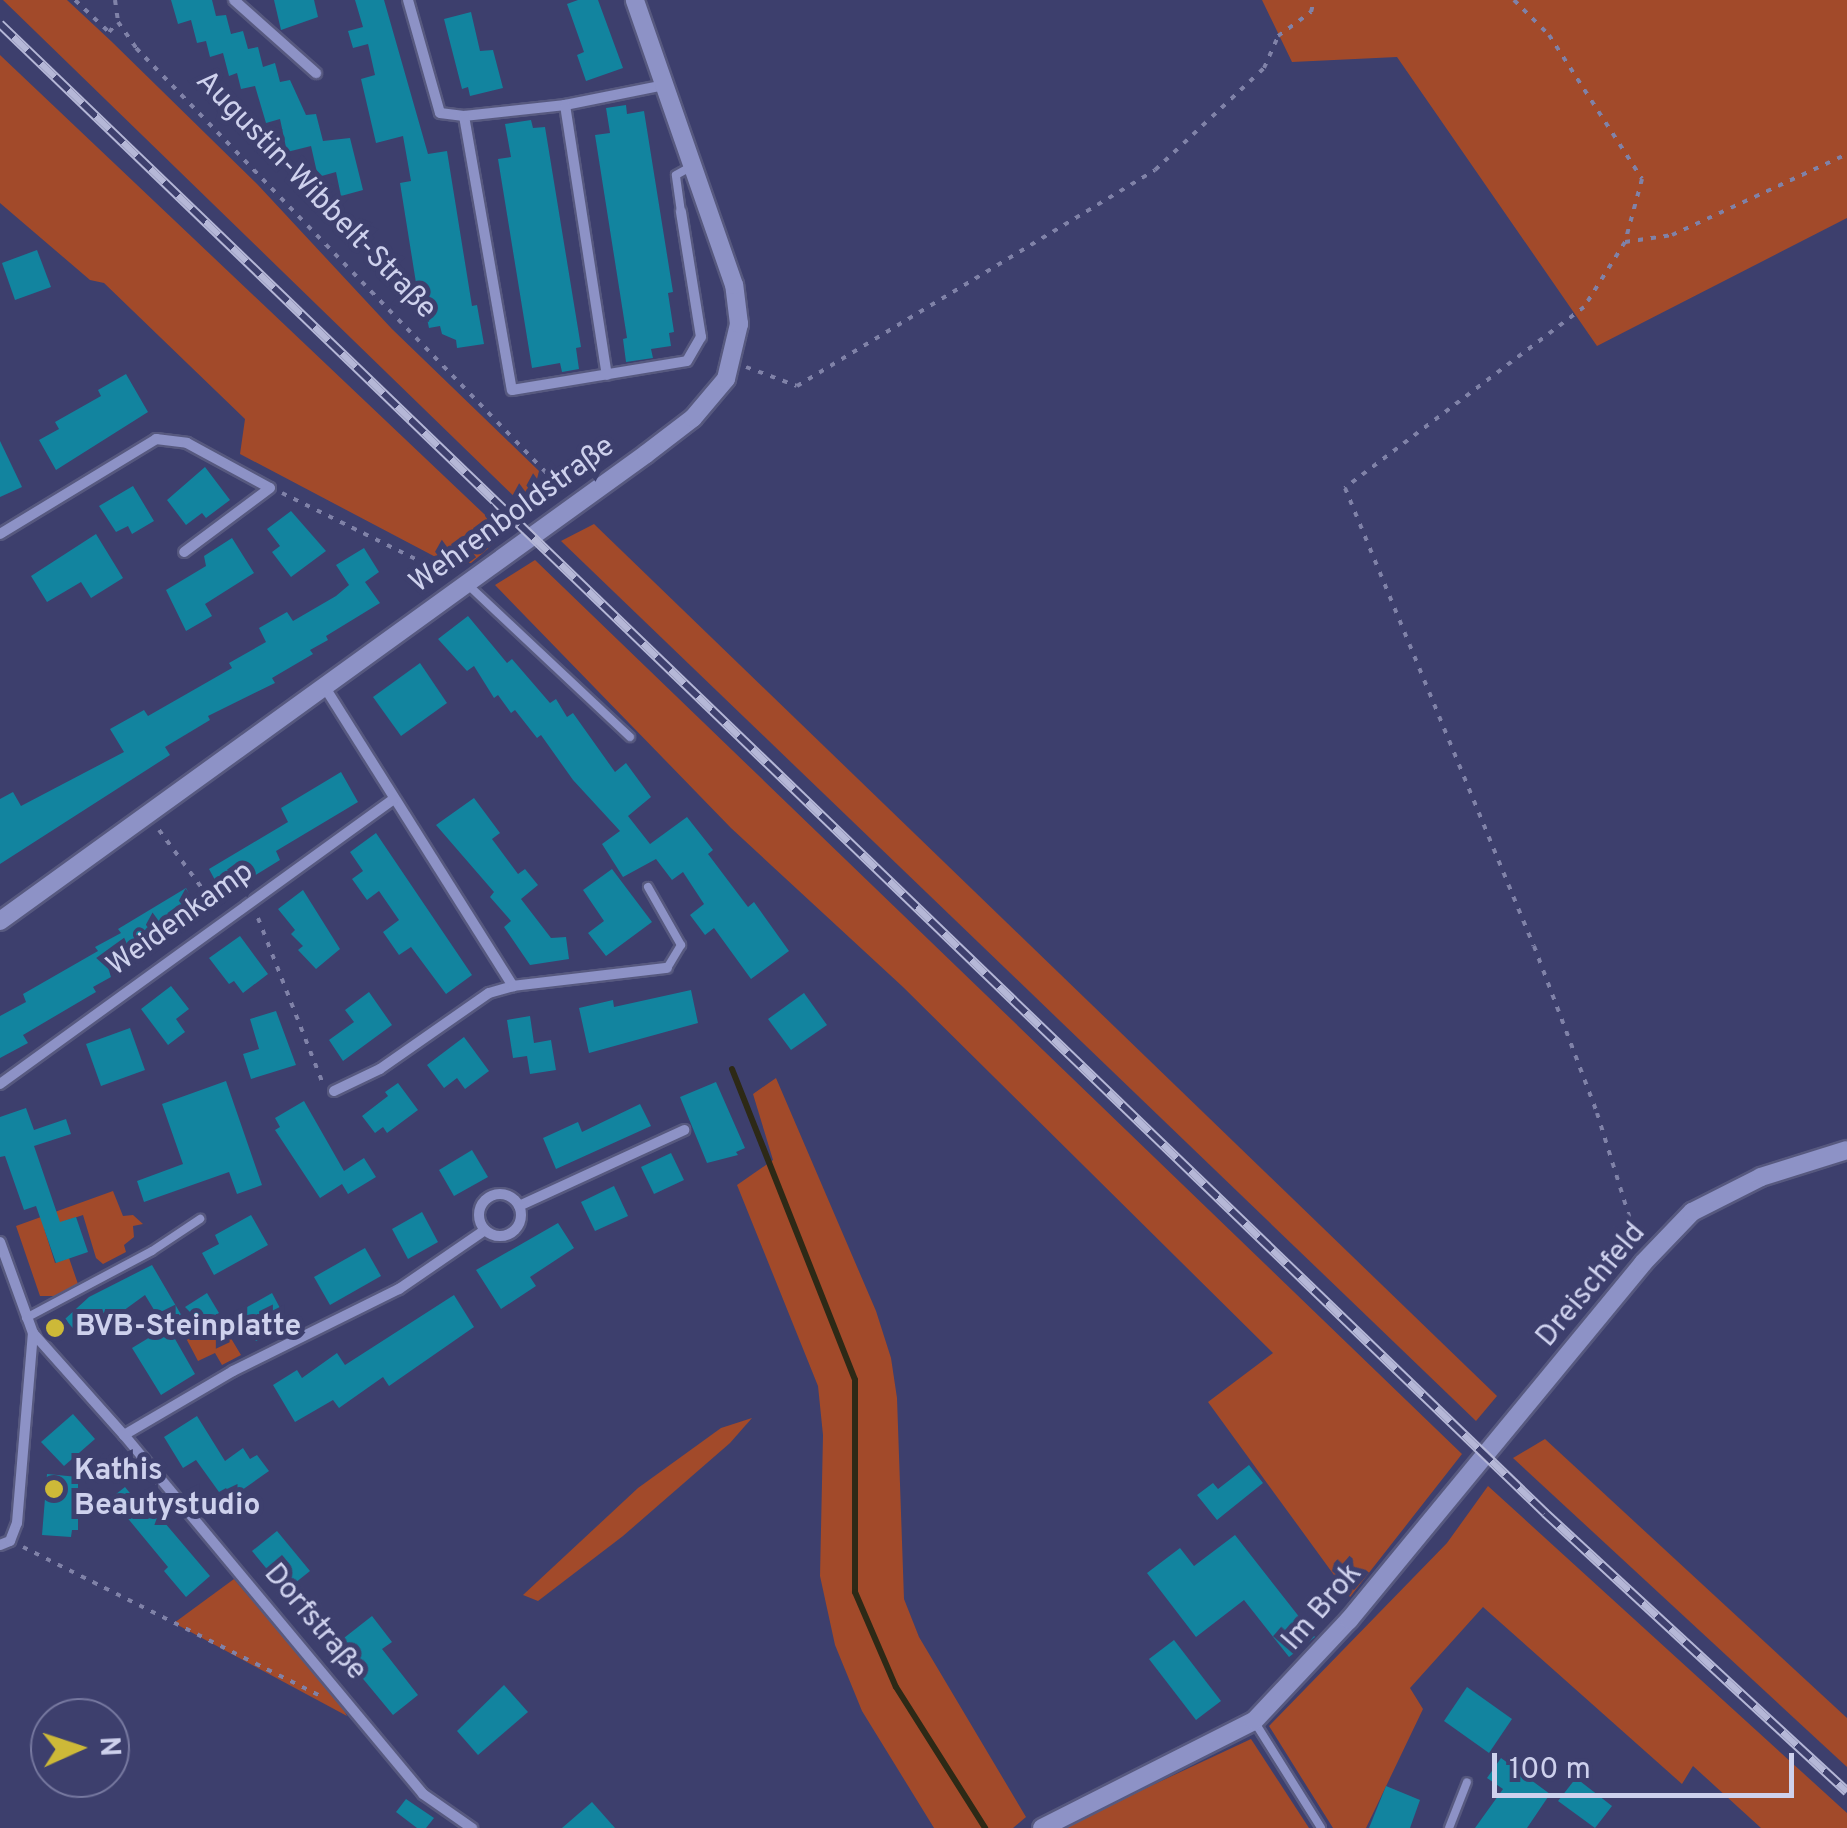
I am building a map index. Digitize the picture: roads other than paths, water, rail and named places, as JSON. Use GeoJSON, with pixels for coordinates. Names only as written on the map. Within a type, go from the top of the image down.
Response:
{"type":"FeatureCollection","features":[{"type":"Feature","properties":{"kind":"street"},"geometry":{"type":"LineString","coordinates":[[234,0],[316,74]]}},
{"type":"Feature","properties":{"kind":"street"},"geometry":{"type":"LineString","coordinates":[[408,0],[440,114],[464,116],[565,104],[664,85]]}},
{"type":"Feature","properties":{"kind":"street","name":"Wehrenboldstraße"},"geometry":{"type":"LineString","coordinates":[[0,920],[693,418],[726,379],[733,360],[738,304],[634,0]]}},
{"type":"Feature","properties":{"kind":"street"},"geometry":{"type":"LineString","coordinates":[[565,104],[607,376]]}},
{"type":"Feature","properties":{"kind":"street"},"geometry":{"type":"LineString","coordinates":[[464,116],[512,390],[687,360],[701,336],[681,212]]}},
{"type":"Feature","properties":{"kind":"street"},"geometry":{"type":"LineString","coordinates":[[0,534],[156,439],[187,443],[270,488],[184,552]]}},
{"type":"Feature","properties":{"kind":"street"},"geometry":{"type":"LineString","coordinates":[[324,686],[512,986]]}},
{"type":"Feature","properties":{"kind":"street","name":"Weidenkamp"},"geometry":{"type":"LineString","coordinates":[[0,1084],[224,918],[393,800]]}},
{"type":"Feature","properties":{"kind":"street"},"geometry":{"type":"LineString","coordinates":[[334,1091],[380,1069],[489,994],[512,986],[667,968]]}},
{"type":"Feature","properties":{"kind":"street"},"geometry":{"type":"LineString","coordinates":[[520,1206],[684,1130]]}},
{"type":"Feature","properties":{"kind":"street","name":"Dreischfeld"},"geometry":{"type":"LineString","coordinates":[[1428,1525],[1644,1262],[1692,1212],[1762,1177],[1847,1150]]}},
{"type":"Feature","properties":{"kind":"street"},"geometry":{"type":"LineString","coordinates":[[506,1194],[520,1206],[520,1221],[511,1233],[498,1236],[485,1230],[479,1213],[488,1198],[506,1194]]}},
{"type":"Feature","properties":{"kind":"street"},"geometry":{"type":"LineString","coordinates":[[124,1435],[233,1371],[399,1289],[485,1230]]}},
{"type":"Feature","properties":{"kind":"street","name":"Dorfstraße"},"geometry":{"type":"LineString","coordinates":[[0,1242],[33,1334],[124,1435],[423,1794],[472,1828]]}},
{"type":"Feature","properties":{"kind":"street"},"geometry":{"type":"LineString","coordinates":[[5,1543],[17,1524],[33,1334]]}},
{"type":"Feature","properties":{"kind":"street","name":"Im Brok"},"geometry":{"type":"LineString","coordinates":[[1042,1828],[1254,1721],[1298,1679],[1428,1525]]}},
{"type":"Feature","properties":{"kind":"lane"},"geometry":{"type":"LineString","coordinates":[[681,212],[676,174],[692,166]]}},
{"type":"Feature","properties":{"kind":"lane"},"geometry":{"type":"LineString","coordinates":[[466,584],[630,737]]}},
{"type":"Feature","properties":{"kind":"lane"},"geometry":{"type":"LineString","coordinates":[[648,887],[682,945],[667,968]]}},
{"type":"Feature","properties":{"kind":"lane"},"geometry":{"type":"LineString","coordinates":[[26,1318],[152,1251],[200,1219]]}},
{"type":"Feature","properties":{"kind":"lane"},"geometry":{"type":"LineString","coordinates":[[1254,1721],[1321,1828]]}},
{"type":"Feature","properties":{"kind":"lane"},"geometry":{"type":"LineString","coordinates":[[1449,1828],[1467,1782]]}},
{"type":"Feature","properties":{"kind":"waterway"},"geometry":{"type":"LineString","coordinates":[[732,1069],[855,1380],[855,1592],[896,1687],[985,1828]]}},
{"type":"Feature","properties":{"kind":"railway"},"geometry":{"type":"LineString","coordinates":[[0,24],[1545,1513],[1847,1792]]}},
{"type":"Feature","properties":{"kind":"place","name":"BVB-Steinplatte"},"geometry":{"type":"Point","coordinates":[55,1328]}},
{"type":"Feature","properties":{"kind":"place","name":"Kathis Beautystudio"},"geometry":{"type":"Point","coordinates":[54,1489]}}]}
